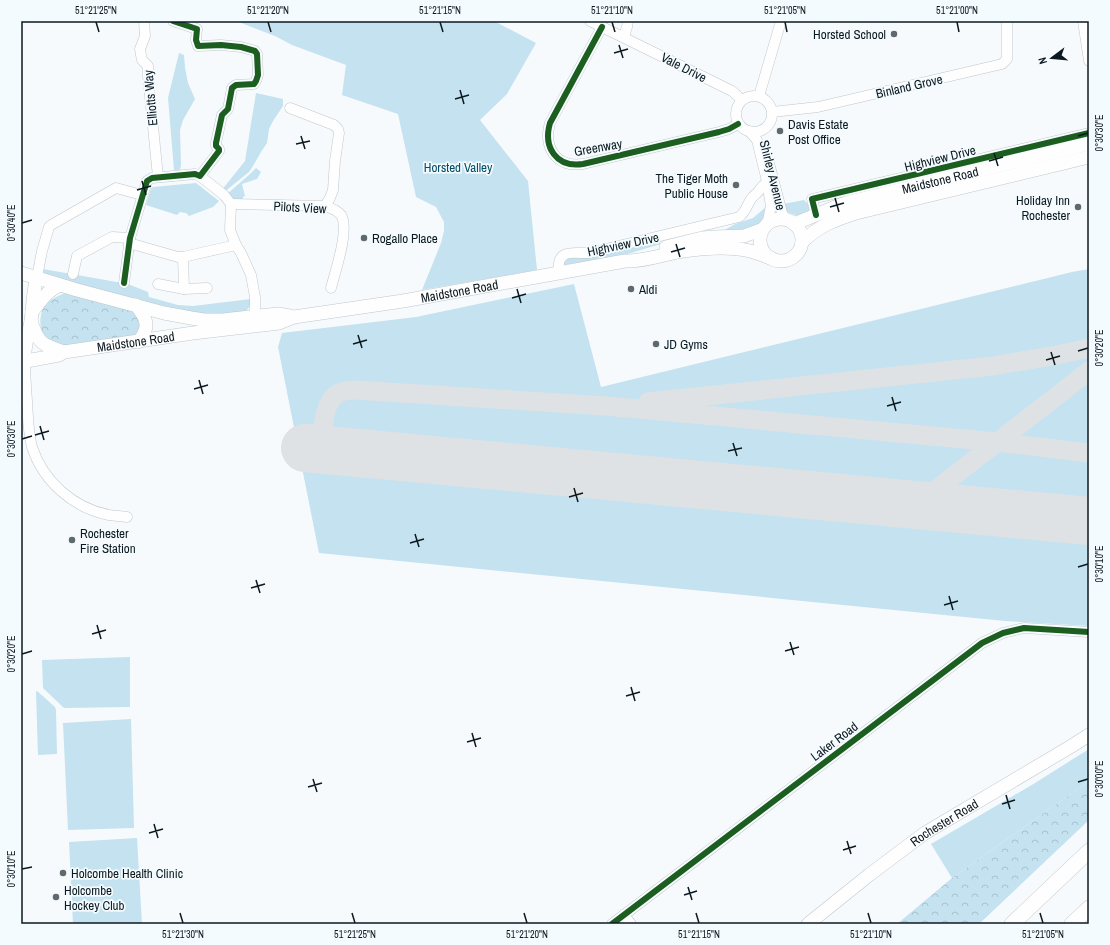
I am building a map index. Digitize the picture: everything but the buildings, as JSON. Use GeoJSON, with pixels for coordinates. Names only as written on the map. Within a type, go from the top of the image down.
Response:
{"type":"FeatureCollection","features":[{"type":"Feature","properties":{"kind":"highway"},"geometry":{"type":"LineString","coordinates":[[1012,924],[1089,851]]}},
{"type":"Feature","properties":{"kind":"highway"},"geometry":{"type":"LineString","coordinates":[[1072,924],[1089,908]]}},
{"type":"Feature","properties":{"kind":"main road","name":"Maidstone Road"},"geometry":{"type":"LineString","coordinates":[[790,222],[816,215],[853,201],[1089,144]]}},
{"type":"Feature","properties":{"kind":"main road","name":"Maidstone Road"},"geometry":{"type":"LineString","coordinates":[[802,242],[820,227],[856,213],[1089,157]]}},
{"type":"Feature","properties":{"kind":"main road"},"geometry":{"type":"LineString","coordinates":[[775,220],[790,222],[800,230],[802,242],[798,252],[791,258],[780,260],[771,258],[764,251],[762,246],[761,235],[765,227],[775,220]]}},
{"type":"Feature","properties":{"kind":"main road","name":"Maidstone Road"},"geometry":{"type":"LineString","coordinates":[[625,261],[633,256],[694,239],[742,237],[765,227]]}},
{"type":"Feature","properties":{"kind":"main road","name":"Maidstone Road"},"geometry":{"type":"LineString","coordinates":[[23,361],[59,355],[64,352],[193,333],[279,323],[294,317],[403,301],[559,272],[625,261],[634,261],[684,251],[715,248],[746,250],[771,258]]}},
{"type":"Feature","properties":{"kind":"main road","name":"Maidstone Road"},"geometry":{"type":"LineString","coordinates":[[21,273],[74,290],[198,319],[223,320],[278,314],[294,317]]}},
{"type":"Feature","properties":{"kind":"main road"},"geometry":{"type":"LineString","coordinates":[[23,361],[24,343],[32,311],[37,277]]}},
{"type":"Feature","properties":{"kind":"main road"},"geometry":{"type":"LineString","coordinates":[[21,280],[29,289],[35,332],[40,341],[48,347],[64,352]]}},
{"type":"Feature","properties":{"kind":"main road"},"geometry":{"type":"LineString","coordinates":[[32,311],[44,297],[55,287],[60,285]]}},
{"type":"Feature","properties":{"kind":"main road"},"geometry":{"type":"LineString","coordinates":[[136,305],[145,317],[146,323],[146,330],[138,342]]}},
{"type":"Feature","properties":{"kind":"main road","name":"Rochester Road"},"geometry":{"type":"LineString","coordinates":[[808,924],[869,875],[925,833],[1089,735]]}},
{"type":"Feature","properties":{"kind":"street","name":"Elliotts Way"},"geometry":{"type":"LineString","coordinates":[[144,21],[145,36],[140,49],[141,59],[148,66],[158,177]]}},
{"type":"Feature","properties":{"kind":"street"},"geometry":{"type":"LineString","coordinates":[[173,21],[197,29],[196,40],[198,46],[221,45],[241,47],[254,50],[256,52],[258,75],[256,82],[252,84],[237,84],[233,87],[228,110],[221,115],[216,144],[219,151],[200,176]]}},
{"type":"Feature","properties":{"kind":"street","name":"Vale Drive"},"geometry":{"type":"LineString","coordinates":[[590,21],[732,91],[742,100]]}},
{"type":"Feature","properties":{"kind":"street"},"geometry":{"type":"LineString","coordinates":[[624,37],[628,21]]}},
{"type":"Feature","properties":{"kind":"street"},"geometry":{"type":"LineString","coordinates":[[759,96],[782,21]]}},
{"type":"Feature","properties":{"kind":"street","name":"Binland Grove"},"geometry":{"type":"LineString","coordinates":[[772,112],[818,107],[1002,64],[1007,59],[1007,21]]}},
{"type":"Feature","properties":{"kind":"street"},"geometry":{"type":"LineString","coordinates":[[1083,21],[1089,61]]}},
{"type":"Feature","properties":{"kind":"street","name":"Greenway"},"geometry":{"type":"LineString","coordinates":[[602,27],[550,123],[548,143],[560,160],[573,164],[583,164],[719,132],[738,124]]}},
{"type":"Feature","properties":{"kind":"street"},"geometry":{"type":"LineString","coordinates":[[738,124],[736,120],[736,111],[739,103],[742,100],[752,96],[759,96],[766,101],[772,112]]}},
{"type":"Feature","properties":{"kind":"street"},"geometry":{"type":"LineString","coordinates":[[290,108],[334,125],[338,129],[339,134],[333,190],[326,206]]}},
{"type":"Feature","properties":{"kind":"street","name":"Shirley Avenue"},"geometry":{"type":"LineString","coordinates":[[738,124],[749,131],[755,132],[762,130],[767,127],[770,122],[772,112]]}},
{"type":"Feature","properties":{"kind":"street","name":"Shirley Avenue"},"geometry":{"type":"LineString","coordinates":[[762,130],[765,148],[781,210],[783,216],[790,222]]}},
{"type":"Feature","properties":{"kind":"street","name":"Shirley Avenue"},"geometry":{"type":"LineString","coordinates":[[749,131],[757,140],[765,189],[771,206],[765,227]]}},
{"type":"Feature","properties":{"kind":"street","name":"Highview Drive"},"geometry":{"type":"LineString","coordinates":[[816,215],[812,199],[1089,133]]}},
{"type":"Feature","properties":{"kind":"street"},"geometry":{"type":"LineString","coordinates":[[124,283],[129,240],[148,180],[158,177],[195,174],[200,176],[224,195],[231,204],[230,230],[251,276],[255,297],[255,316]]}},
{"type":"Feature","properties":{"kind":"street"},"geometry":{"type":"LineString","coordinates":[[37,277],[42,251],[49,228],[52,224],[116,188],[142,195]]}},
{"type":"Feature","properties":{"kind":"street","name":"Highview Drive"},"geometry":{"type":"LineString","coordinates":[[559,272],[558,266],[561,259],[570,253],[588,253],[739,217],[745,211],[752,197],[765,189]]}},
{"type":"Feature","properties":{"kind":"street","name":"Pilots View"},"geometry":{"type":"LineString","coordinates":[[231,204],[326,206],[334,209],[342,216],[345,226],[344,236],[331,288]]}},
{"type":"Feature","properties":{"kind":"street"},"geometry":{"type":"LineString","coordinates":[[74,274],[77,256],[112,237],[129,240],[178,257],[236,245]]}},
{"type":"Feature","properties":{"kind":"street"},"geometry":{"type":"LineString","coordinates":[[183,257],[184,289]]}},
{"type":"Feature","properties":{"kind":"street"},"geometry":{"type":"LineString","coordinates":[[158,284],[184,289],[207,288]]}},
{"type":"Feature","properties":{"kind":"street"},"geometry":{"type":"LineString","coordinates":[[23,361],[29,434],[37,460],[44,472],[62,492],[84,506],[109,515],[127,516]]}},
{"type":"Feature","properties":{"kind":"street","name":"Laker Road"},"geometry":{"type":"LineString","coordinates":[[612,924],[982,643],[1003,633],[1024,628],[1089,632]]}},
{"type":"Feature","properties":{"kind":"street"},"geometry":{"type":"LineString","coordinates":[[624,915],[631,924]]}},
{"type":"Feature","properties":{"kind":"green space","name":"Horsted Valley"},"geometry":{"type":"Polygon","coordinates":[[[236,21],[494,21],[536,43],[507,94],[480,120],[528,181],[537,270],[422,290],[441,243],[444,231],[444,222],[436,207],[416,197],[398,114],[342,95],[346,65],[292,45],[275,36],[236,21]]]}},
{"type":"Feature","properties":{"kind":"green space"},"geometry":{"type":"Polygon","coordinates":[[[179,53],[184,55],[188,83],[195,99],[183,120],[180,130],[180,170],[174,170],[168,98],[179,53]]]}},
{"type":"Feature","properties":{"kind":"green space"},"geometry":{"type":"Polygon","coordinates":[[[256,93],[283,99],[283,106],[269,129],[267,143],[249,172],[223,193],[221,191],[245,161],[256,93]]]}},
{"type":"Feature","properties":{"kind":"green space"},"geometry":{"type":"Polygon","coordinates":[[[256,168],[261,172],[257,179],[242,184],[245,196],[243,197],[242,203],[226,195],[250,174],[256,168]]]}},
{"type":"Feature","properties":{"kind":"green space"},"geometry":{"type":"Polygon","coordinates":[[[196,183],[219,201],[213,207],[189,216],[186,213],[180,212],[177,215],[146,205],[151,188],[153,187],[196,183]]]}},
{"type":"Feature","properties":{"kind":"green space"},"geometry":{"type":"Polygon","coordinates":[[[804,200],[808,204],[810,210],[808,213],[798,216],[787,212],[783,204],[804,200]]]}},
{"type":"Feature","properties":{"kind":"green space"},"geometry":{"type":"Polygon","coordinates":[[[768,207],[760,222],[753,229],[744,231],[723,231],[735,224],[753,218],[768,207]]]}},
{"type":"Feature","properties":{"kind":"green space"},"geometry":{"type":"Polygon","coordinates":[[[658,239],[661,244],[624,255],[563,265],[564,259],[658,239]]]}},
{"type":"Feature","properties":{"kind":"green space"},"geometry":{"type":"Polygon","coordinates":[[[43,269],[128,284],[148,292],[149,297],[178,305],[193,306],[251,299],[251,303],[244,312],[215,315],[180,311],[47,276],[43,269]]]}},
{"type":"Feature","properties":{"kind":"green space"},"geometry":{"type":"Polygon","coordinates":[[[1089,269],[1089,626],[1005,621],[319,553],[278,347],[282,333],[416,317],[574,284],[601,387],[1089,269]]]}},
{"type":"Feature","properties":{"kind":"green space"},"geometry":{"type":"Polygon","coordinates":[[[65,293],[133,311],[142,320],[137,336],[61,347],[51,343],[46,338],[41,328],[40,322],[42,311],[48,302],[65,293]]]}},
{"type":"Feature","properties":{"kind":"green space"},"geometry":{"type":"Polygon","coordinates":[[[130,657],[130,707],[64,708],[43,688],[42,660],[130,657]]]}},
{"type":"Feature","properties":{"kind":"green space"},"geometry":{"type":"Polygon","coordinates":[[[37,691],[55,707],[56,710],[57,754],[38,755],[37,691]]]}},
{"type":"Feature","properties":{"kind":"green space"},"geometry":{"type":"Polygon","coordinates":[[[131,719],[134,828],[68,830],[63,723],[131,719]]]}},
{"type":"Feature","properties":{"kind":"green space"},"geometry":{"type":"Polygon","coordinates":[[[1089,749],[1089,778],[1085,784],[952,878],[931,844],[1035,783],[1089,749]]]}},
{"type":"Feature","properties":{"kind":"green space"},"geometry":{"type":"Polygon","coordinates":[[[1089,778],[1089,820],[979,924],[897,924],[952,878],[1085,784],[1089,778]]]}},
{"type":"Feature","properties":{"kind":"green space"},"geometry":{"type":"Polygon","coordinates":[[[137,838],[142,924],[73,924],[69,842],[137,838]]]}},
{"type":"Feature","properties":{"kind":"taxiway"},"geometry":{"type":"LineString","coordinates":[[648,402],[992,366],[1089,348]]}},
{"type":"Feature","properties":{"kind":"taxiway"},"geometry":{"type":"LineString","coordinates":[[916,505],[1089,371]]}},
{"type":"Feature","properties":{"kind":"taxiway"},"geometry":{"type":"LineString","coordinates":[[321,450],[324,419],[328,404],[332,398],[339,393],[343,391],[355,390],[606,406],[997,442],[1089,453]]}},
{"type":"Feature","properties":{"kind":"runway"},"geometry":{"type":"LineString","coordinates":[[305,448],[1089,521]]}},
{"type":"Feature","properties":{"kind":"cycle path"},"geometry":{"type":"LineString","coordinates":[[124,283],[130,238],[147,181],[152,178],[195,174],[200,176],[219,151],[216,143],[222,115],[228,109],[232,88],[236,85],[254,84],[258,75],[257,54],[255,51],[241,47],[221,45],[198,46],[196,40],[197,29],[173,21]]}},
{"type":"Feature","properties":{"kind":"cycle path"},"geometry":{"type":"LineString","coordinates":[[602,27],[550,123],[548,140],[550,148],[559,159],[565,163],[583,164],[719,132],[738,124]]}},
{"type":"Feature","properties":{"kind":"cycle path"},"geometry":{"type":"LineString","coordinates":[[816,215],[812,199],[1089,133]]}},
{"type":"Feature","properties":{"kind":"cycle path"},"geometry":{"type":"LineString","coordinates":[[612,924],[982,643],[1003,633],[1024,628],[1089,632]]}},
{"type":"Feature","properties":{"kind":"place","name":"Horsted School"},"geometry":{"type":"Point","coordinates":[894,34]}},
{"type":"Feature","properties":{"kind":"place","name":"Davis Estate Post Office"},"geometry":{"type":"Point","coordinates":[780,131]}},
{"type":"Feature","properties":{"kind":"place","name":"The Tiger Moth Public House"},"geometry":{"type":"Point","coordinates":[736,185]}},
{"type":"Feature","properties":{"kind":"place","name":"Holiday Inn Rochester"},"geometry":{"type":"Point","coordinates":[1078,207]}},
{"type":"Feature","properties":{"kind":"place","name":"Rogallo Place"},"geometry":{"type":"Point","coordinates":[364,238]}},
{"type":"Feature","properties":{"kind":"place","name":"Aldi"},"geometry":{"type":"Point","coordinates":[631,289]}},
{"type":"Feature","properties":{"kind":"place","name":"JD Gyms"},"geometry":{"type":"Point","coordinates":[656,344]}},
{"type":"Feature","properties":{"kind":"place","name":"Rochester Fire Station"},"geometry":{"type":"Point","coordinates":[72,540]}},
{"type":"Feature","properties":{"kind":"place","name":"Holcombe Health Clinic"},"geometry":{"type":"Point","coordinates":[63,873]}},
{"type":"Feature","properties":{"kind":"place","name":"Holcombe Hockey Club"},"geometry":{"type":"Point","coordinates":[56,897]}}]}
